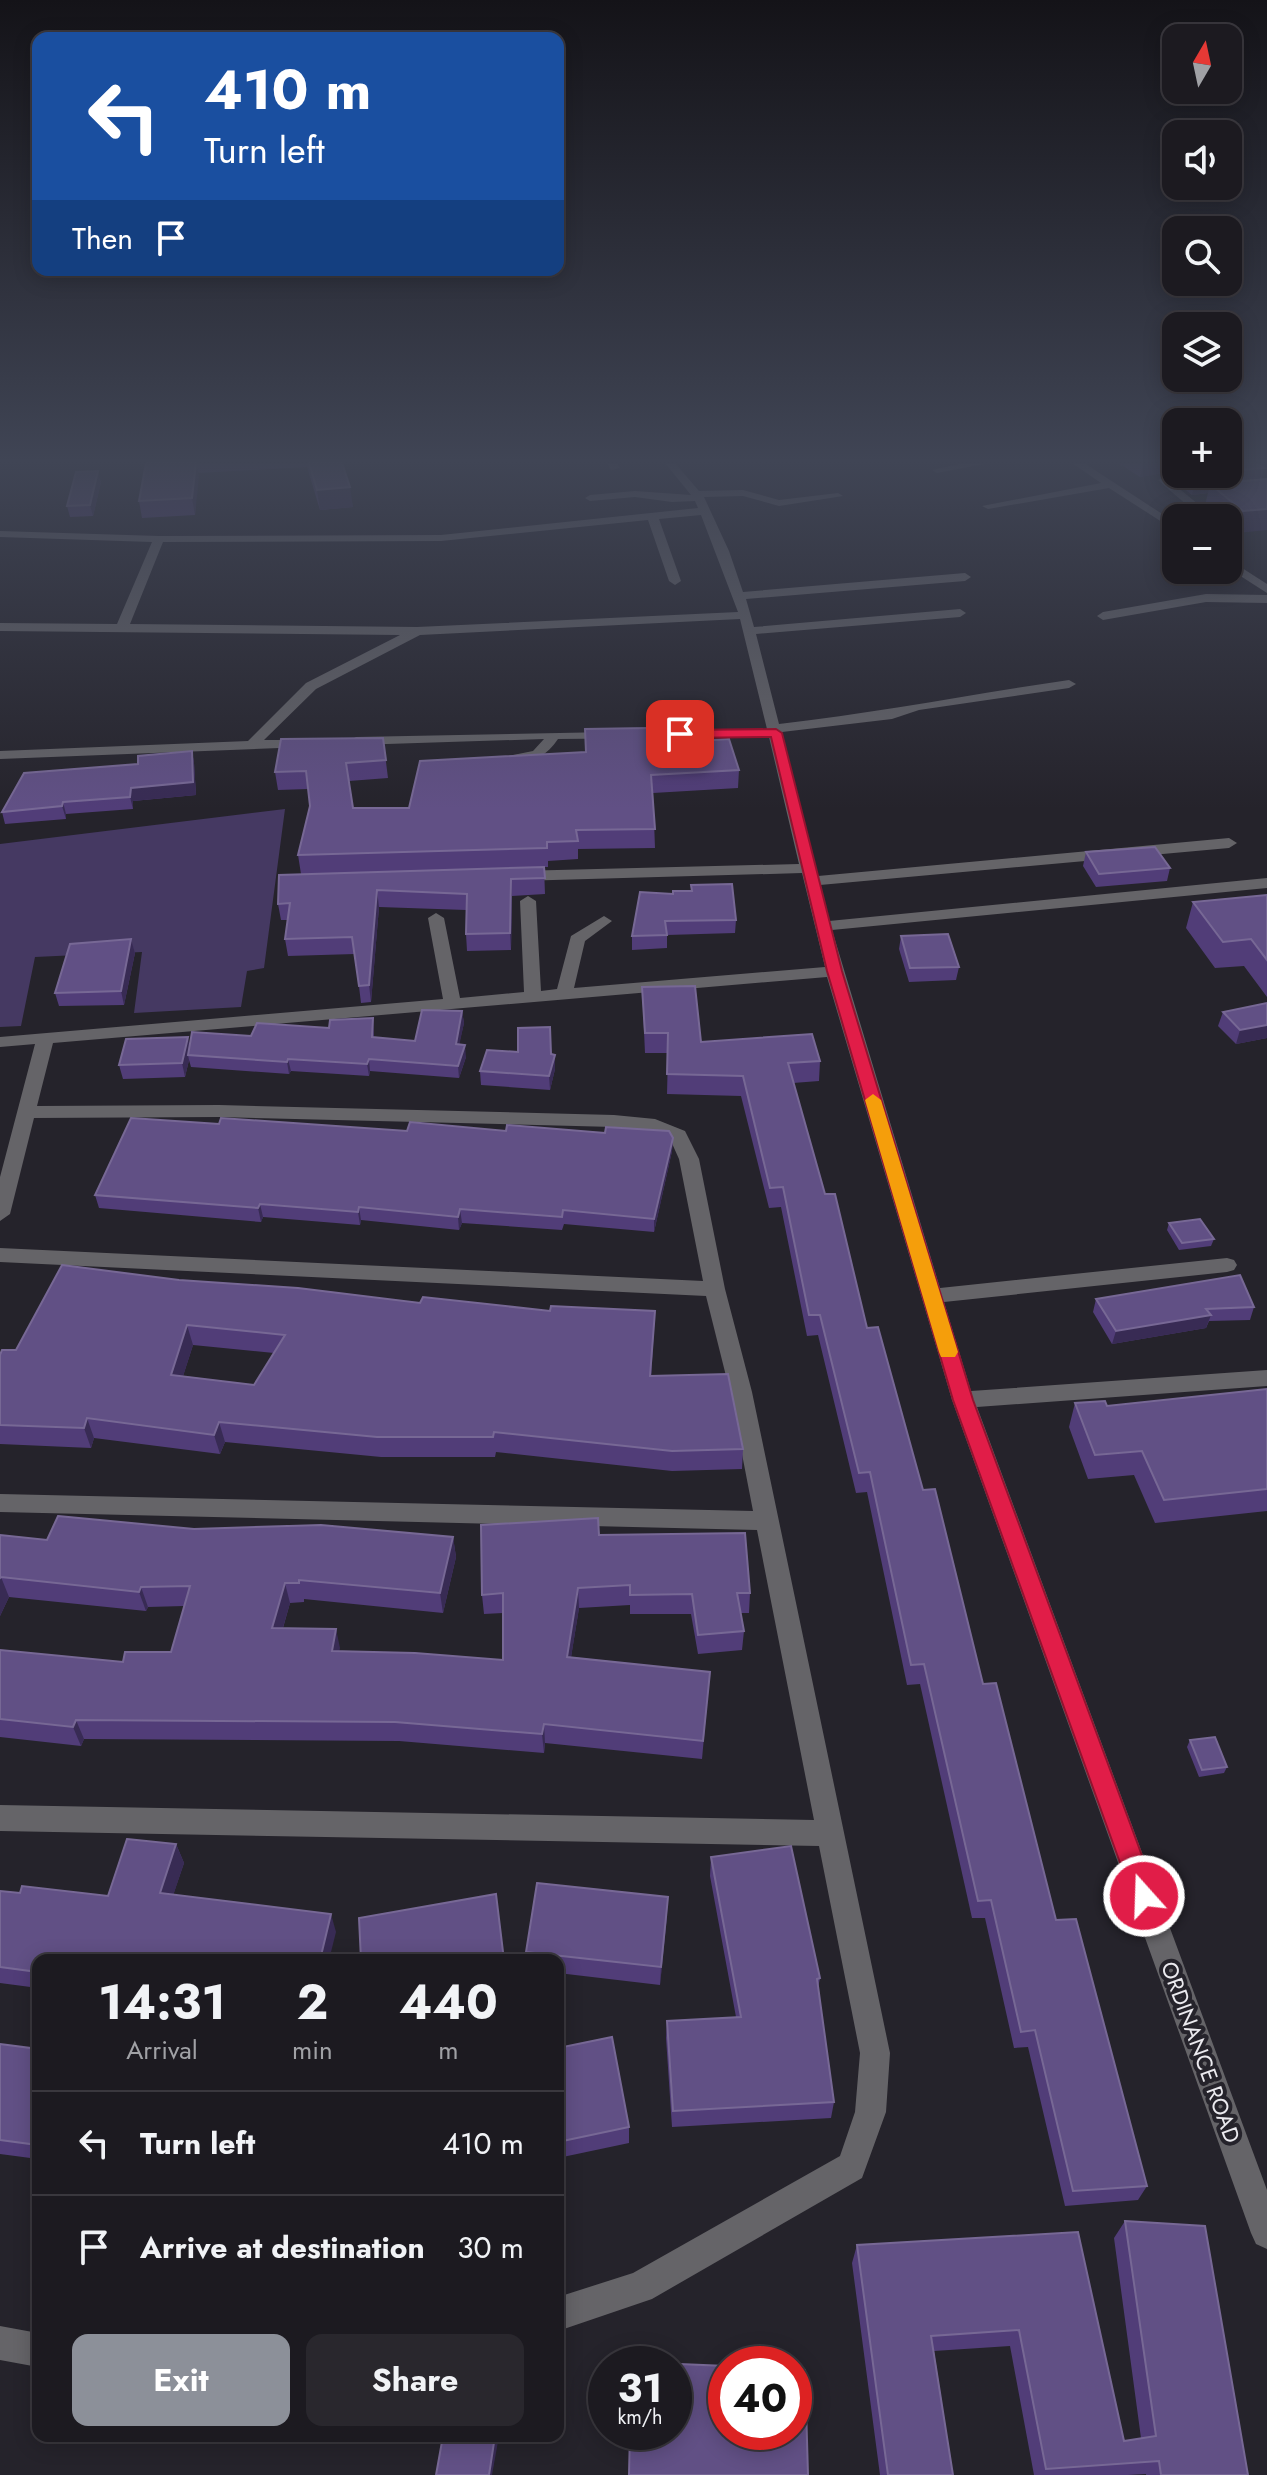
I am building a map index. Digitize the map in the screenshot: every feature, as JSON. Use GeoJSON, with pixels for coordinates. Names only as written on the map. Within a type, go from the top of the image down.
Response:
{"type":"FeatureCollection","features":[{"type":"Feature","properties":{"kind":"street"},"geometry":{"type":"LineString","coordinates":[[122,628],[143,578]]}},
{"type":"Feature","properties":{"kind":"street","name":"ORDINANCE ROAD"},"geometry":{"type":"LineString","coordinates":[[733,578],[776,731],[834,971],[963,1400],[1265,2222]]}},
{"type":"Feature","properties":{"kind":"street"},"geometry":{"type":"LineString","coordinates":[[745,614],[956,578]]}},
{"type":"Feature","properties":{"kind":"street"},"geometry":{"type":"LineString","coordinates":[[1103,616],[1206,598],[1267,599]]}},
{"type":"Feature","properties":{"kind":"street"},"geometry":{"type":"LineString","coordinates":[[0,627],[417,631],[745,614],[960,613]]}},
{"type":"Feature","properties":{"kind":"street"},"geometry":{"type":"LineString","coordinates":[[252,745],[311,686],[417,631]]}},
{"type":"Feature","properties":{"kind":"street"},"geometry":{"type":"LineString","coordinates":[[0,755],[553,735],[776,731],[892,715],[916,706],[1069,684]]}},
{"type":"Feature","properties":{"kind":"street"},"geometry":{"type":"LineString","coordinates":[[492,760],[540,755],[553,735]]}},
{"type":"Feature","properties":{"kind":"street"},"geometry":{"type":"LineString","coordinates":[[497,876],[812,875],[1229,843]]}},
{"type":"Feature","properties":{"kind":"street"},"geometry":{"type":"LineString","coordinates":[[823,926],[1267,883]]}},
{"type":"Feature","properties":{"kind":"street"},"geometry":{"type":"LineString","coordinates":[[528,901],[533,997]]}},
{"type":"Feature","properties":{"kind":"street"},"geometry":{"type":"LineString","coordinates":[[436,918],[453,1004]]}},
{"type":"Feature","properties":{"kind":"street"},"geometry":{"type":"LineString","coordinates":[[564,995],[577,939],[604,921]]}},
{"type":"Feature","properties":{"kind":"street"},"geometry":{"type":"LineString","coordinates":[[0,1042],[834,971]]}},
{"type":"Feature","properties":{"kind":"street"},"geometry":{"type":"LineString","coordinates":[[1,1204],[45,1040]]}},
{"type":"Feature","properties":{"kind":"street"},"geometry":{"type":"LineString","coordinates":[[28,1112],[219,1111],[614,1121],[655,1125],[678,1135],[689,1159],[715,1289],[741,1392],[875,2053],[875,2098],[867,2135],[851,2167],[640,2287],[564,2312]]}},
{"type":"Feature","properties":{"kind":"street"},"geometry":{"type":"LineString","coordinates":[[0,1255],[715,1289]]}},
{"type":"Feature","properties":{"kind":"street"},"geometry":{"type":"LineString","coordinates":[[931,1296],[1227,1265]]}},
{"type":"Feature","properties":{"kind":"street"},"geometry":{"type":"LineString","coordinates":[[963,1400],[1267,1378]]}},
{"type":"Feature","properties":{"kind":"street"},"geometry":{"type":"LineString","coordinates":[[0,1503],[765,1521]]}},
{"type":"Feature","properties":{"kind":"street"},"geometry":{"type":"LineString","coordinates":[[0,1818],[830,1833]]}},
{"type":"Feature","properties":{"kind":"street"},"geometry":{"type":"LineString","coordinates":[[0,2343],[32,2349]]}},
{"type":"Feature","properties":{"kind":"shaded area"},"geometry":{"type":"Polygon","coordinates":[[[285,809],[264,968],[247,971],[241,1007],[134,1013],[142,952],[35,957],[21,1026],[0,1027],[0,844],[285,809]]]}},
{"type":"Feature","properties":{"kind":"building"},"geometry":{"type":"Polygon","coordinates":[[[648,728],[650,749],[701,746],[700,741],[729,739],[739,770],[651,775],[655,829],[576,830],[578,841],[547,842],[547,848],[298,855],[310,806],[306,771],[275,772],[281,739],[383,738],[386,760],[346,763],[353,808],[409,808],[420,761],[586,752],[585,729],[648,728]]]}},
{"type":"Feature","properties":{"kind":"building"},"geometry":{"type":"Polygon","coordinates":[[[192,751],[193,782],[131,788],[130,797],[63,802],[62,806],[2,812],[24,773],[138,764],[138,756],[192,751]]]}},
{"type":"Feature","properties":{"kind":"building"},"geometry":{"type":"Polygon","coordinates":[[[1155,847],[1170,868],[1099,874],[1086,852],[1155,847]]]}},
{"type":"Feature","properties":{"kind":"building"},"geometry":{"type":"Polygon","coordinates":[[[544,867],[545,878],[511,879],[510,933],[466,934],[467,894],[377,890],[369,985],[359,986],[352,937],[285,939],[290,903],[278,904],[279,875],[544,867]]]}},
{"type":"Feature","properties":{"kind":"building"},"geometry":{"type":"Polygon","coordinates":[[[732,884],[736,920],[665,921],[667,935],[632,936],[640,892],[673,894],[673,891],[692,891],[691,885],[732,884]]]}},
{"type":"Feature","properties":{"kind":"building"},"geometry":{"type":"Polygon","coordinates":[[[1267,895],[1267,960],[1251,939],[1223,942],[1193,902],[1267,895]]]}},
{"type":"Feature","properties":{"kind":"building"},"geometry":{"type":"Polygon","coordinates":[[[948,934],[959,967],[910,968],[901,936],[948,934]]]}},
{"type":"Feature","properties":{"kind":"building"},"geometry":{"type":"Polygon","coordinates":[[[131,939],[121,991],[55,993],[70,944],[131,939]]]}},
{"type":"Feature","properties":{"kind":"building"},"geometry":{"type":"Polygon","coordinates":[[[695,986],[701,1042],[812,1034],[820,1061],[788,1063],[825,1194],[835,1194],[867,1328],[878,1327],[923,1490],[935,1489],[983,1684],[996,1683],[1056,1920],[1076,1919],[1147,2186],[1073,2191],[1035,2030],[1021,2032],[991,1900],[978,1901],[924,1664],[911,1665],[870,1472],[859,1473],[820,1315],[809,1315],[783,1187],[770,1188],[743,1076],[667,1074],[668,1033],[645,1033],[642,987],[695,986]]]}},
{"type":"Feature","properties":{"kind":"building"},"geometry":{"type":"Polygon","coordinates":[[[1267,1003],[1267,1025],[1240,1030],[1223,1012],[1267,1003]]]}},
{"type":"Feature","properties":{"kind":"building"},"geometry":{"type":"Polygon","coordinates":[[[422,1010],[462,1011],[456,1044],[465,1045],[458,1066],[369,1059],[367,1064],[188,1055],[192,1032],[251,1036],[257,1023],[329,1028],[330,1020],[373,1018],[372,1037],[415,1041],[422,1010]]]}},
{"type":"Feature","properties":{"kind":"building"},"geometry":{"type":"Polygon","coordinates":[[[550,1027],[551,1054],[555,1055],[549,1076],[480,1071],[487,1050],[518,1052],[518,1028],[550,1027]]]}},
{"type":"Feature","properties":{"kind":"building"},"geometry":{"type":"Polygon","coordinates":[[[188,1037],[182,1063],[119,1065],[126,1039],[188,1037]]]}},
{"type":"Feature","properties":{"kind":"building"},"geometry":{"type":"Polygon","coordinates":[[[131,1118],[219,1124],[221,1118],[407,1131],[410,1122],[506,1131],[507,1125],[605,1133],[606,1127],[669,1131],[673,1138],[654,1219],[563,1210],[562,1217],[460,1209],[458,1217],[359,1207],[358,1212],[260,1204],[258,1208],[95,1195],[131,1118]]]}},
{"type":"Feature","properties":{"kind":"building"},"geometry":{"type":"Polygon","coordinates":[[[1200,1219],[1214,1239],[1182,1243],[1169,1223],[1200,1219]]]}},
{"type":"Feature","properties":{"kind":"building"},"geometry":{"type":"Polygon","coordinates":[[[62,1265],[179,1280],[298,1288],[420,1303],[423,1297],[550,1311],[551,1306],[655,1311],[650,1376],[728,1374],[743,1449],[672,1451],[494,1432],[493,1437],[377,1437],[219,1422],[214,1435],[87,1418],[84,1428],[0,1425],[0,1355],[2,1350],[16,1350],[62,1265]],[[187,1325],[171,1375],[254,1385],[285,1335],[187,1325]]]}},
{"type":"Feature","properties":{"kind":"building"},"geometry":{"type":"Polygon","coordinates":[[[1240,1275],[1254,1307],[1206,1309],[1211,1315],[1116,1331],[1096,1299],[1240,1275]]]}},
{"type":"Feature","properties":{"kind":"building"},"geometry":{"type":"Polygon","coordinates":[[[1267,1389],[1267,1489],[1164,1500],[1142,1451],[1095,1455],[1075,1403],[1105,1401],[1107,1406],[1267,1389]]]}},
{"type":"Feature","properties":{"kind":"building"},"geometry":{"type":"Polygon","coordinates":[[[58,1516],[194,1529],[321,1525],[453,1537],[440,1593],[299,1580],[299,1583],[285,1583],[272,1628],[336,1629],[332,1651],[503,1660],[503,1593],[482,1595],[481,1525],[598,1518],[599,1535],[745,1533],[750,1593],[737,1593],[744,1631],[698,1635],[692,1594],[630,1595],[630,1585],[578,1588],[567,1657],[710,1672],[703,1741],[544,1724],[542,1734],[395,1722],[76,1720],[73,1727],[0,1719],[0,1650],[123,1662],[125,1652],[171,1652],[190,1586],[141,1587],[139,1592],[0,1578],[0,1535],[47,1540],[58,1516]]]}},
{"type":"Feature","properties":{"kind":"building"},"geometry":{"type":"Polygon","coordinates":[[[1215,1737],[1227,1767],[1202,1770],[1190,1740],[1215,1737]]]}},
{"type":"Feature","properties":{"kind":"building"},"geometry":{"type":"Polygon","coordinates":[[[127,1839],[176,1844],[160,1893],[331,1914],[321,1954],[32,1954],[32,1971],[0,1967],[0,1891],[20,1893],[22,1886],[108,1896],[127,1839]]]}},
{"type":"Feature","properties":{"kind":"building"},"geometry":{"type":"Polygon","coordinates":[[[791,1846],[820,1978],[817,1979],[834,2102],[673,2111],[667,2021],[741,2017],[711,1857],[791,1846]]]}},
{"type":"Feature","properties":{"kind":"building"},"geometry":{"type":"Polygon","coordinates":[[[537,1883],[668,1897],[661,1967],[526,1952],[537,1883]]]}},
{"type":"Feature","properties":{"kind":"building"},"geometry":{"type":"Polygon","coordinates":[[[496,1894],[503,1954],[361,1954],[359,1918],[496,1894]]]}},
{"type":"Feature","properties":{"kind":"building"},"geometry":{"type":"Polygon","coordinates":[[[612,2037],[629,2127],[564,2141],[564,2047],[612,2037]]]}},
{"type":"Feature","properties":{"kind":"building"},"geometry":{"type":"Polygon","coordinates":[[[0,2044],[32,2048],[32,2144],[0,2140],[0,2044]]]}},
{"type":"Feature","properties":{"kind":"building"},"geometry":{"type":"Polygon","coordinates":[[[1125,2221],[1205,2226],[1248,2475],[1161,2475],[1159,2461],[1046,2469],[1019,2330],[931,2336],[953,2475],[888,2475],[857,2245],[1078,2232],[1124,2441],[1156,2436],[1125,2221]]]}},
{"type":"Feature","properties":{"kind":"building"},"geometry":{"type":"Polygon","coordinates":[[[692,2365],[708,2365],[708,2450],[807,2450],[808,2475],[629,2475],[630,2450],[692,2450],[692,2365]]]}},
{"type":"Feature","properties":{"kind":"building"},"geometry":{"type":"Polygon","coordinates":[[[442,2442],[494,2442],[489,2475],[436,2475],[442,2442]]]}},
{"type":"Feature","properties":{"kind":"slow traffic"},"geometry":{"type":"LineString","coordinates":[[873,1100],[948,1352]]}},
{"type":"Feature","properties":{"kind":"route"},"geometry":{"type":"LineString","coordinates":[[680,734],[776,733],[834,971],[963,1400],[1144,1896]]}}]}
